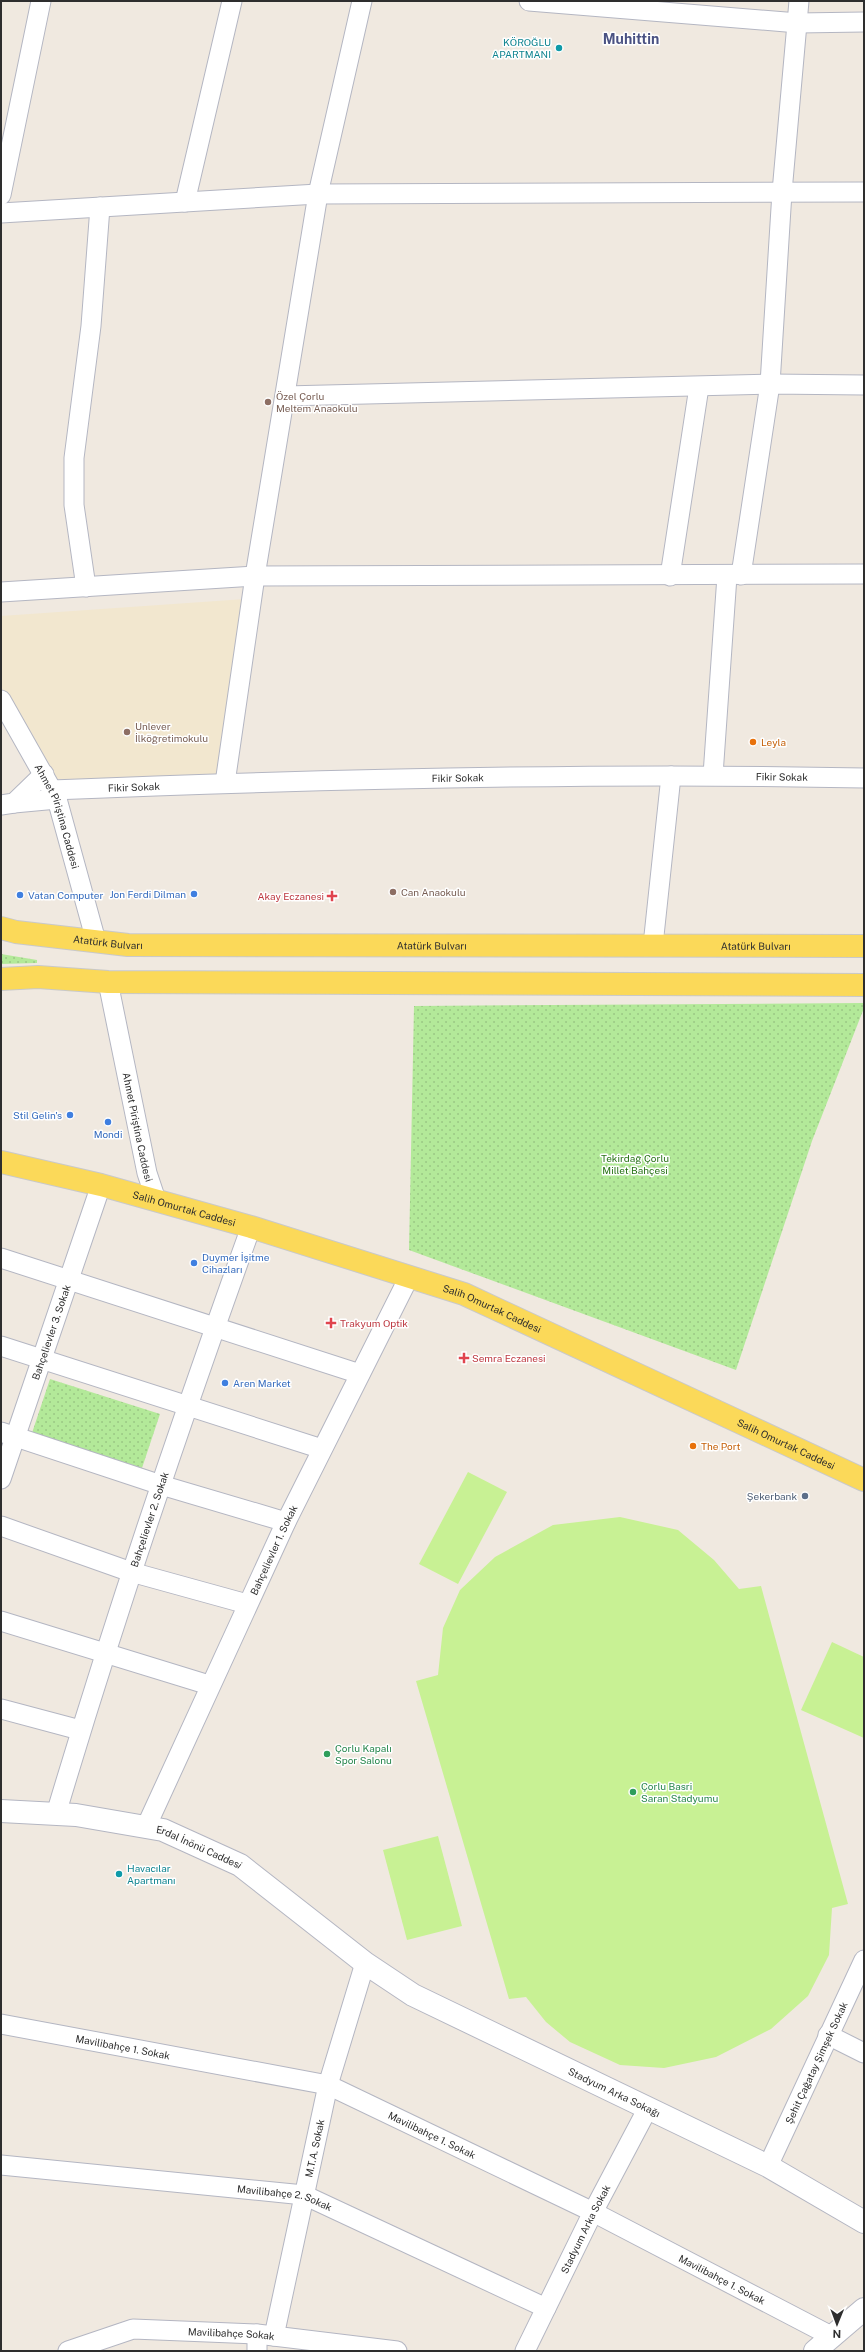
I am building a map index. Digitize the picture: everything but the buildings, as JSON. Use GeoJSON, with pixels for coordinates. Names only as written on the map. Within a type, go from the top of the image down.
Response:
{"type":"FeatureCollection","features":[{"type":"Feature","properties":{"kind":"main road","name":"Atatürk Bulvarı"},"geometry":{"type":"LineString","coordinates":[[1,928],[16,932],[128,945],[864,946]]}},
{"type":"Feature","properties":{"kind":"main road"},"geometry":{"type":"LineString","coordinates":[[1,979],[38,976],[108,982],[864,985]]}},
{"type":"Feature","properties":{"kind":"main road","name":"Salih Omurtak Caddesi"},"geometry":{"type":"LineString","coordinates":[[1,1146],[101,1185]]}},
{"type":"Feature","properties":{"kind":"main road","name":"Salih Omurtak Caddesi"},"geometry":{"type":"LineString","coordinates":[[1,1162],[101,1185],[156,1200],[250,1227],[464,1294],[864,1480]]}},
{"type":"Feature","properties":{"kind":"main road","name":"Erdal İnönü Caddesi"},"geometry":{"type":"LineString","coordinates":[[1,1811],[76,1815],[163,1830],[240,1865],[365,1963]]}},
{"type":"Feature","properties":{"kind":"main road","name":"Stadyum Arka Sokağı"},"geometry":{"type":"LineString","coordinates":[[365,1963],[413,1995],[768,2166],[864,2222]]}},
{"type":"Feature","properties":{"kind":"main road"},"geometry":{"type":"LineString","coordinates":[[815,2351],[864,2309]]}},
{"type":"Feature","properties":{"kind":"street"},"geometry":{"type":"LineString","coordinates":[[1,195],[41,1]]}},
{"type":"Feature","properties":{"kind":"street"},"geometry":{"type":"LineString","coordinates":[[185,202],[232,1]]}},
{"type":"Feature","properties":{"kind":"street"},"geometry":{"type":"LineString","coordinates":[[225,783],[255,576],[318,194],[362,1]]}},
{"type":"Feature","properties":{"kind":"street"},"geometry":{"type":"LineString","coordinates":[[529,1],[635,5],[798,23],[864,22]]}},
{"type":"Feature","properties":{"kind":"street"},"geometry":{"type":"LineString","coordinates":[[713,775],[734,576],[770,384],[782,192],[800,1]]}},
{"type":"Feature","properties":{"kind":"street"},"geometry":{"type":"LineString","coordinates":[[1,213],[318,194],[864,192]]}},
{"type":"Feature","properties":{"kind":"street"},"geometry":{"type":"LineString","coordinates":[[86,587],[74,505],[74,458],[92,326],[100,207]]}},
{"type":"Feature","properties":{"kind":"street"},"geometry":{"type":"LineString","coordinates":[[285,396],[699,387],[770,384],[864,385]]}},
{"type":"Feature","properties":{"kind":"street"},"geometry":{"type":"LineString","coordinates":[[670,576],[699,387]]}},
{"type":"Feature","properties":{"kind":"street"},"geometry":{"type":"LineString","coordinates":[[1,592],[255,576],[734,576],[864,574]]}},
{"type":"Feature","properties":{"kind":"street","name":"Ahmet Piriştina Caddesi"},"geometry":{"type":"LineString","coordinates":[[1,700],[51,788],[96,941]]}},
{"type":"Feature","properties":{"kind":"street","name":"Fikir Sokak"},"geometry":{"type":"LineString","coordinates":[[7,804],[51,788],[225,783],[713,775],[864,778]]}},
{"type":"Feature","properties":{"kind":"street"},"geometry":{"type":"LineString","coordinates":[[653,945],[671,776]]}},
{"type":"Feature","properties":{"kind":"street"},"geometry":{"type":"LineString","coordinates":[[7,804],[51,788]]}},
{"type":"Feature","properties":{"kind":"street","name":"Ahmet Piriştina Caddesi"},"geometry":{"type":"LineString","coordinates":[[108,982],[147,1173],[156,1200]]}},
{"type":"Feature","properties":{"kind":"street","name":"Bahçelievler 3. Sokak"},"geometry":{"type":"LineString","coordinates":[[1,1479],[8,1434],[42,1360],[101,1185]]}},
{"type":"Feature","properties":{"kind":"street","name":"Bahçelievler 2. Sokak"},"geometry":{"type":"LineString","coordinates":[[56,1814],[104,1652],[186,1407],[250,1227]]}},
{"type":"Feature","properties":{"kind":"street"},"geometry":{"type":"LineString","coordinates":[[1,1258],[360,1374]]}},
{"type":"Feature","properties":{"kind":"street","name":"Bahçelievler 1. Sokak"},"geometry":{"type":"LineString","coordinates":[[146,1827],[209,1685],[286,1522],[409,1277]]}},
{"type":"Feature","properties":{"kind":"street"},"geometry":{"type":"LineString","coordinates":[[1,1346],[186,1407],[322,1449]]}},
{"type":"Feature","properties":{"kind":"street"},"geometry":{"type":"LineString","coordinates":[[8,1434],[161,1485],[286,1522]]}},
{"type":"Feature","properties":{"kind":"street"},"geometry":{"type":"LineString","coordinates":[[1,1526],[131,1572],[247,1604]]}},
{"type":"Feature","properties":{"kind":"street"},"geometry":{"type":"LineString","coordinates":[[1,1621],[209,1685]]}},
{"type":"Feature","properties":{"kind":"street"},"geometry":{"type":"LineString","coordinates":[[1,1709],[80,1730]]}},
{"type":"Feature","properties":{"kind":"street","name":"Şehit Çağatay Şimşek Sokak"},"geometry":{"type":"LineString","coordinates":[[768,2166],[864,1960]]}},
{"type":"Feature","properties":{"kind":"street","name":"M.T.A. Sokak"},"geometry":{"type":"LineString","coordinates":[[262,2340],[304,2195],[328,2086],[365,1963]]}},
{"type":"Feature","properties":{"kind":"street","name":"Mavilibahçe 1. Sokak"},"geometry":{"type":"LineString","coordinates":[[1,2024],[328,2086],[593,2212],[833,2337]]}},
{"type":"Feature","properties":{"kind":"street"},"geometry":{"type":"LineString","coordinates":[[828,2035],[864,2053]]}},
{"type":"Feature","properties":{"kind":"street","name":"Stadyum Arka Sokak"},"geometry":{"type":"LineString","coordinates":[[525,2351],[593,2212],[648,2108]]}},
{"type":"Feature","properties":{"kind":"street","name":"Mavilibahçe 2. Sokak"},"geometry":{"type":"LineString","coordinates":[[1,2165],[304,2195],[546,2308]]}},
{"type":"Feature","properties":{"kind":"street","name":"Mavilibahçe Sokak"},"geometry":{"type":"LineString","coordinates":[[68,2351],[133,2329],[397,2351]]}},
{"type":"Feature","properties":{"kind":"shaded area","name":"Unlever İlköğretimokulu"},"geometry":{"type":"Polygon","coordinates":[[[245,599],[220,778],[54,779],[1,687],[1,616],[245,599]]]}},
{"type":"Feature","properties":{"kind":"green space"},"geometry":{"type":"Polygon","coordinates":[[[1,954],[37,960],[37,963],[1,964],[1,954]]]}},
{"type":"Feature","properties":{"kind":"green space","name":"Tekirdağ Çorlu Millet Bahçesi"},"geometry":{"type":"Polygon","coordinates":[[[864,1003],[864,1008],[812,1141],[736,1370],[409,1250],[414,1006],[864,1003]]]}},
{"type":"Feature","properties":{"kind":"green space"},"geometry":{"type":"Polygon","coordinates":[[[50,1379],[160,1414],[142,1468],[32,1433],[50,1379]]]}},
{"type":"Feature","properties":{"kind":"green space"},"geometry":{"type":"Polygon","coordinates":[[[468,1472],[507,1492],[458,1584],[419,1564],[468,1472]]]}},
{"type":"Feature","properties":{"kind":"green space","name":"Çorlu Basri Saran Stadyumu"},"geometry":{"type":"Polygon","coordinates":[[[620,1517],[678,1530],[714,1560],[739,1589],[761,1586],[848,1904],[832,1908],[829,1955],[808,1996],[771,2029],[716,2057],[664,2068],[620,2065],[570,2042],[546,2022],[526,1997],[509,1999],[416,1681],[438,1675],[443,1628],[460,1590],[495,1557],[553,1525],[620,1517]]]}},
{"type":"Feature","properties":{"kind":"green space"},"geometry":{"type":"Polygon","coordinates":[[[832,1642],[864,1657],[864,1738],[801,1710],[832,1642]]]}},
{"type":"Feature","properties":{"kind":"green space"},"geometry":{"type":"Polygon","coordinates":[[[438,1836],[462,1926],[407,1940],[383,1850],[438,1836]]]}},
{"type":"Feature","properties":{"kind":"place","name":"KÖROĞLU APARTMANI"},"geometry":{"type":"Point","coordinates":[559,48]}},
{"type":"Feature","properties":{"kind":"place","name":"Özel Çorlu Meltem Anaokulu"},"geometry":{"type":"Point","coordinates":[268,402]}},
{"type":"Feature","properties":{"kind":"place","name":"Unlever İlköğretimokulu"},"geometry":{"type":"Point","coordinates":[127,732]}},
{"type":"Feature","properties":{"kind":"place","name":"Leyla"},"geometry":{"type":"Point","coordinates":[753,742]}},
{"type":"Feature","properties":{"kind":"place","name":"Can Anaokulu"},"geometry":{"type":"Point","coordinates":[393,892]}},
{"type":"Feature","properties":{"kind":"place","name":"Jon Ferdi Dilman"},"geometry":{"type":"Point","coordinates":[194,894]}},
{"type":"Feature","properties":{"kind":"place","name":"Vatan Computer"},"geometry":{"type":"Point","coordinates":[20,895]}},
{"type":"Feature","properties":{"kind":"place","name":"Akay Eczanesi"},"geometry":{"type":"Point","coordinates":[332,896]}},
{"type":"Feature","properties":{"kind":"place","name":"Stil Gelin's"},"geometry":{"type":"Point","coordinates":[70,1115]}},
{"type":"Feature","properties":{"kind":"place","name":"Mondi"},"geometry":{"type":"Point","coordinates":[108,1122]}},
{"type":"Feature","properties":{"kind":"place","name":"Duymer İşitme Cihazları"},"geometry":{"type":"Point","coordinates":[194,1263]}},
{"type":"Feature","properties":{"kind":"place","name":"Trakyum Optik"},"geometry":{"type":"Point","coordinates":[331,1323]}},
{"type":"Feature","properties":{"kind":"place","name":"Semra Eczanesi"},"geometry":{"type":"Point","coordinates":[464,1358]}},
{"type":"Feature","properties":{"kind":"place","name":"Aren Market"},"geometry":{"type":"Point","coordinates":[225,1383]}},
{"type":"Feature","properties":{"kind":"place","name":"The Port"},"geometry":{"type":"Point","coordinates":[693,1446]}},
{"type":"Feature","properties":{"kind":"place","name":"Şekerbank"},"geometry":{"type":"Point","coordinates":[805,1496]}},
{"type":"Feature","properties":{"kind":"place","name":"Çorlu Kapalı Spor Salonu"},"geometry":{"type":"Point","coordinates":[327,1754]}},
{"type":"Feature","properties":{"kind":"place","name":"Çorlu Basri Saran Stadyumu"},"geometry":{"type":"Point","coordinates":[633,1792]}},
{"type":"Feature","properties":{"kind":"place","name":"Havacılar Apartmanı"},"geometry":{"type":"Point","coordinates":[119,1874]}},
{"type":"Feature","properties":{"kind":"district","name":"Muhittin"},"geometry":{"type":"Point","coordinates":[631,39]}}]}
